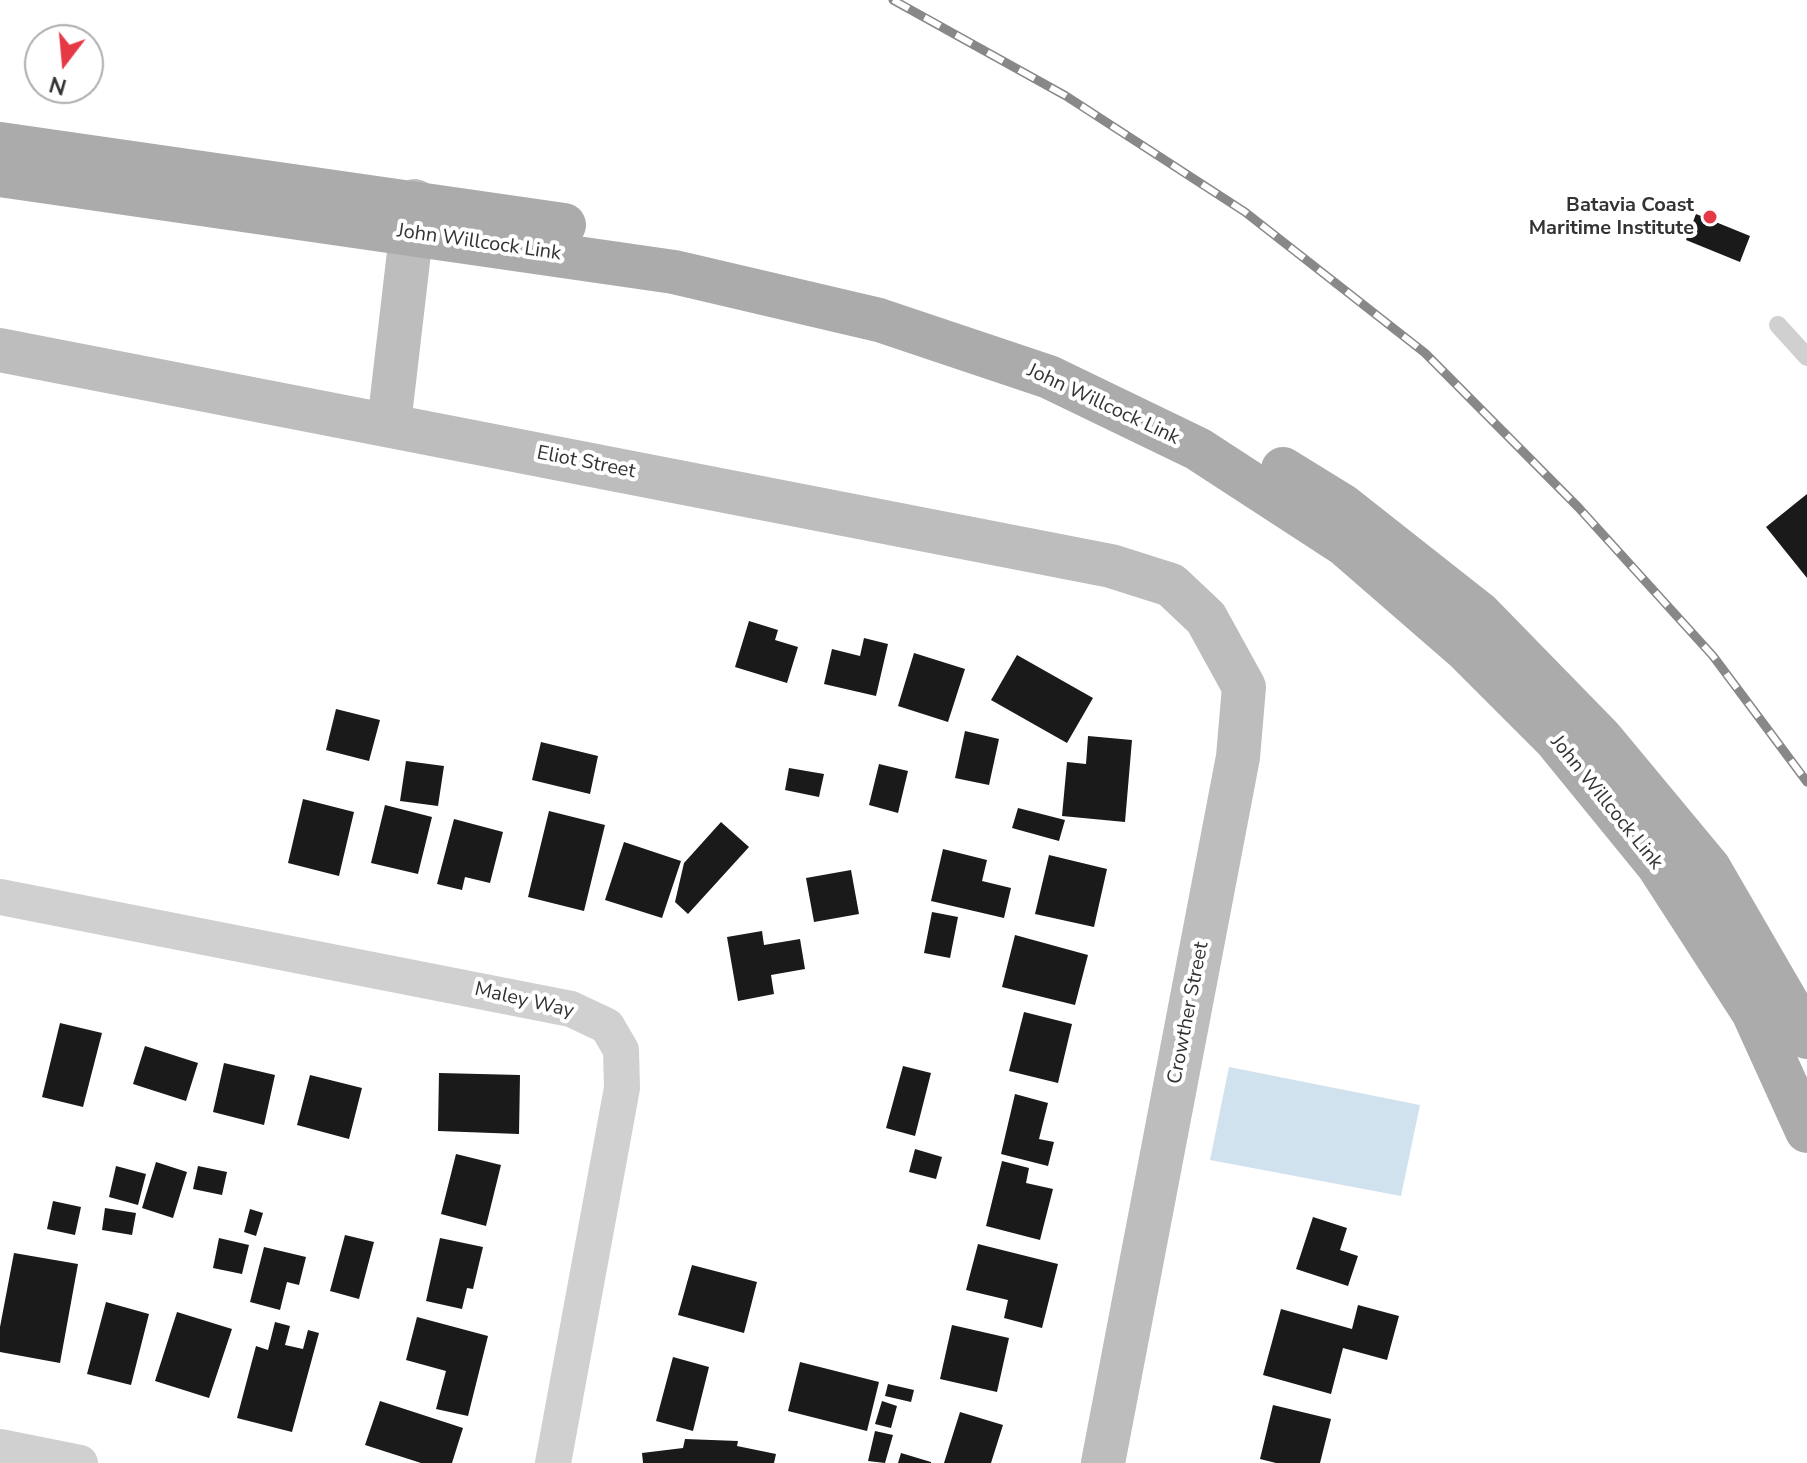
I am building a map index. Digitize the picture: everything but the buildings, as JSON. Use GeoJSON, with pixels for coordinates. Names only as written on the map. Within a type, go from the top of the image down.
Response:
{"type":"FeatureCollection","features":[{"type":"Feature","properties":{"kind":"main road","name":"John Willcock Link"},"geometry":{"type":"LineString","coordinates":[[0,141],[412,217],[674,272],[879,320],[1049,377],[1211,458],[1344,544],[1466,650],[1556,740],[1658,865],[1753,1012],[1807,1131]]}},
{"type":"Feature","properties":{"kind":"main road","name":"John Willcock Link"},"geometry":{"type":"LineString","coordinates":[[0,175],[675,242],[969,321],[1078,362],[1210,425],[1343,506],[1480,614],[1601,738],[1709,868],[1807,1037]]}},
{"type":"Feature","properties":{"kind":"street"},"geometry":{"type":"LineString","coordinates":[[389,424],[412,217]]}},
{"type":"Feature","properties":{"kind":"street","name":"Eliot Street"},"geometry":{"type":"LineString","coordinates":[[0,350],[1111,566],[1171,585]]}},
{"type":"Feature","properties":{"kind":"street","name":"Crowther Street"},"geometry":{"type":"LineString","coordinates":[[1103,1463],[1235,773],[1244,687],[1206,618],[1171,585]]}},
{"type":"Feature","properties":{"kind":"street","name":"Maley Way"},"geometry":{"type":"LineString","coordinates":[[0,897],[571,1009],[607,1026],[621,1050],[622,1088],[553,1463]]}},
{"type":"Feature","properties":{"kind":"street"},"geometry":{"type":"LineString","coordinates":[[0,1447],[80,1463]]}},
{"type":"Feature","properties":{"kind":"lane"},"geometry":{"type":"LineString","coordinates":[[1778,325],[1807,357]]}},
{"type":"Feature","properties":{"kind":"water"},"geometry":{"type":"Polygon","coordinates":[[[1229,1067],[1420,1105],[1401,1196],[1210,1160],[1229,1067]]]}},
{"type":"Feature","properties":{"kind":"railway"},"geometry":{"type":"LineString","coordinates":[[893,0],[1066,96],[1245,212],[1425,353],[1578,507],[1713,656],[1807,782]]}},
{"type":"Feature","properties":{"kind":"place","name":"Batavia Coast Maritime Institute"},"geometry":{"type":"Point","coordinates":[1710,217]}}]}
